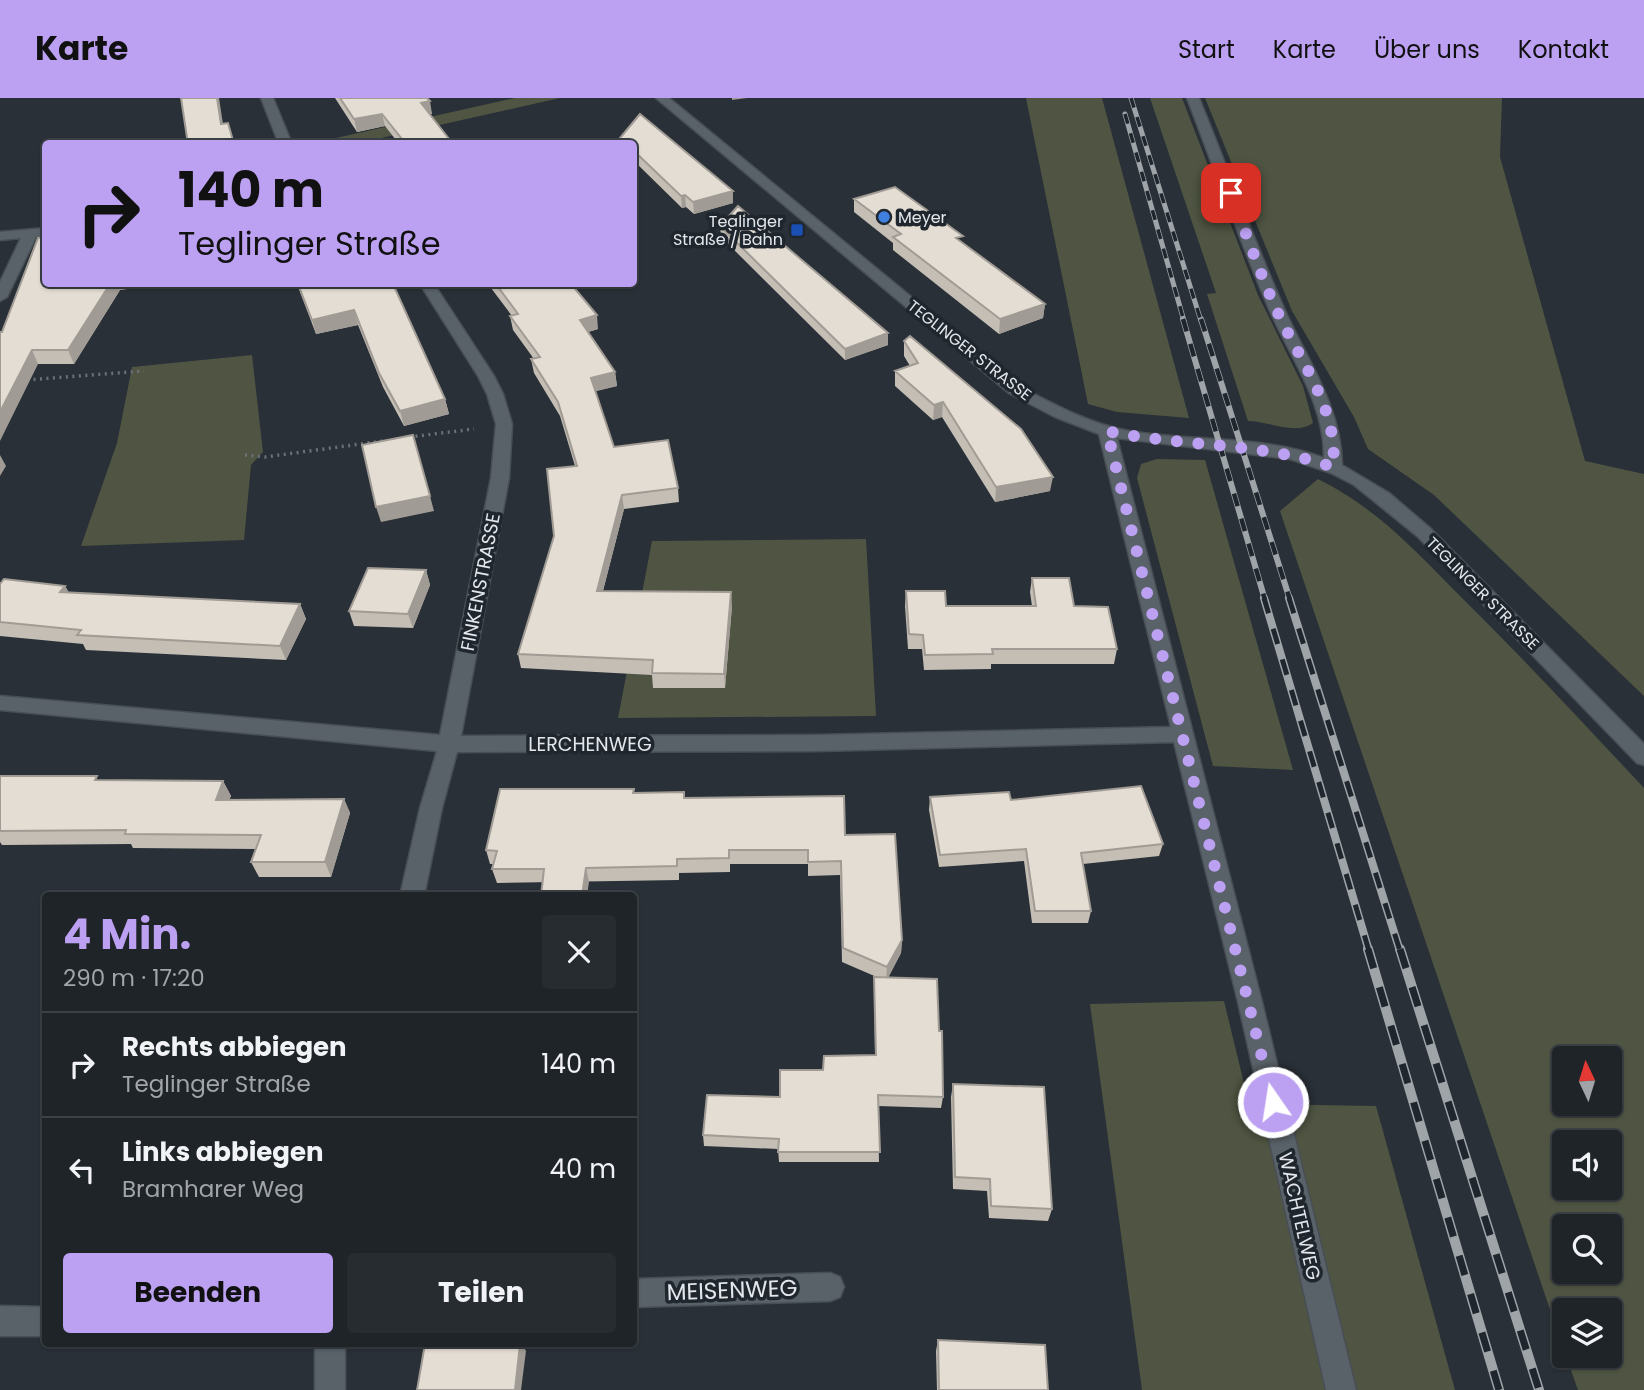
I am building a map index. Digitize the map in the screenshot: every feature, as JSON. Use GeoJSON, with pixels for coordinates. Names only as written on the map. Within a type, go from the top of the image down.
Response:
{"type":"FeatureCollection","features":[{"type":"Feature","properties":{"kind":"street"},"geometry":{"type":"LineString","coordinates":[[267,98],[286,140]]}},
{"type":"Feature","properties":{"kind":"street","name":"TEGLINGER STRASSE"},"geometry":{"type":"LineString","coordinates":[[662,98],[1015,390],[1063,416],[1107,431],[1140,438],[1286,453],[1333,467],[1364,484],[1395,505],[1644,757]]}},
{"type":"Feature","properties":{"kind":"street"},"geometry":{"type":"LineString","coordinates":[[1193,98],[1277,311],[1329,415],[1335,448],[1333,467]]}},
{"type":"Feature","properties":{"kind":"street"},"geometry":{"type":"LineString","coordinates":[[0,236],[38,233]]}},
{"type":"Feature","properties":{"kind":"street"},"geometry":{"type":"LineString","coordinates":[[0,298],[38,233]]}},
{"type":"Feature","properties":{"kind":"street","name":"FINKENSTRASSE"},"geometry":{"type":"LineString","coordinates":[[413,892],[431,808],[449,744],[499,478],[504,424],[495,394],[486,376],[429,287]]}},
{"type":"Feature","properties":{"kind":"street","name":"WACHTELWEG"},"geometry":{"type":"LineString","coordinates":[[1107,431],[1250,1002],[1341,1390]]}},
{"type":"Feature","properties":{"kind":"street","name":"LERCHENWEG"},"geometry":{"type":"LineString","coordinates":[[0,703],[449,744],[817,743],[1182,734]]}},
{"type":"Feature","properties":{"kind":"street","name":"MEISENWEG"},"geometry":{"type":"LineString","coordinates":[[637,1293],[830,1287]]}},
{"type":"Feature","properties":{"kind":"street"},"geometry":{"type":"LineString","coordinates":[[0,1321],[42,1322]]}},
{"type":"Feature","properties":{"kind":"street"},"geometry":{"type":"LineString","coordinates":[[330,1347],[330,1390]]}},
{"type":"Feature","properties":{"kind":"path"},"geometry":{"type":"LineString","coordinates":[[14,381],[144,371]]}},
{"type":"Feature","properties":{"kind":"path"},"geometry":{"type":"LineString","coordinates":[[398,439],[504,424]]}},
{"type":"Feature","properties":{"kind":"path"},"geometry":{"type":"LineString","coordinates":[[246,455],[265,457],[385,441]]}},
{"type":"Feature","properties":{"kind":"green space"},"geometry":{"type":"Polygon","coordinates":[[[515,98],[560,98],[372,140],[305,138],[336,138],[515,98]]]}},
{"type":"Feature","properties":{"kind":"green space"},"geometry":{"type":"Polygon","coordinates":[[[1026,98],[1102,98],[1189,418],[1117,412],[1088,404],[1026,98]]]}},
{"type":"Feature","properties":{"kind":"green space"},"geometry":{"type":"Polygon","coordinates":[[[1150,98],[1182,98],[1258,295],[1303,386],[1313,423],[1306,427],[1290,428],[1248,421],[1207,294],[1216,293],[1150,98]]]}},
{"type":"Feature","properties":{"kind":"green space"},"geometry":{"type":"Polygon","coordinates":[[[1205,98],[1502,98],[1500,157],[1585,461],[1644,474],[1644,696],[1434,495],[1368,449],[1354,417],[1292,311],[1205,98]]]}},
{"type":"Feature","properties":{"kind":"green space"},"geometry":{"type":"Polygon","coordinates":[[[252,355],[263,452],[251,465],[244,540],[81,546],[117,443],[132,367],[252,355]]]}},
{"type":"Feature","properties":{"kind":"green space"},"geometry":{"type":"Polygon","coordinates":[[[1157,459],[1205,460],[1293,770],[1213,766],[1137,478],[1141,464],[1157,459]]]}},
{"type":"Feature","properties":{"kind":"green space"},"geometry":{"type":"Polygon","coordinates":[[[1318,479],[1379,518],[1413,549],[1510,646],[1644,788],[1644,1390],[1578,1390],[1570,1368],[1622,1368],[1622,1298],[1552,1298],[1552,1316],[1280,511],[1318,479]]]}},
{"type":"Feature","properties":{"kind":"green space"},"geometry":{"type":"Polygon","coordinates":[[[866,539],[876,716],[618,718],[652,541],[866,539]]]}},
{"type":"Feature","properties":{"kind":"green space"},"geometry":{"type":"Polygon","coordinates":[[[1224,1001],[1249,1104],[1376,1106],[1455,1390],[1142,1390],[1090,1004],[1224,1001]]]}},
{"type":"Feature","properties":{"kind":"building"},"geometry":{"type":"Polygon","coordinates":[[[181,98],[217,98],[221,124],[228,123],[233,140],[187,140],[181,98]]]}},
{"type":"Feature","properties":{"kind":"building"},"geometry":{"type":"Polygon","coordinates":[[[340,98],[427,98],[430,101],[421,103],[450,140],[403,140],[382,114],[354,119],[340,98]]]}},
{"type":"Feature","properties":{"kind":"building"},"geometry":{"type":"Polygon","coordinates":[[[640,114],[733,191],[693,202],[685,195],[681,196],[637,154],[637,140],[620,138],[640,114]]]}},
{"type":"Feature","properties":{"kind":"building"},"geometry":{"type":"Polygon","coordinates":[[[895,187],[963,236],[956,238],[1045,304],[1000,319],[893,237],[901,234],[854,199],[895,187]]]}},
{"type":"Feature","properties":{"kind":"building"},"geometry":{"type":"Polygon","coordinates":[[[738,206],[888,333],[845,349],[720,226],[738,206]]]}},
{"type":"Feature","properties":{"kind":"building"},"geometry":{"type":"Polygon","coordinates":[[[38,238],[42,238],[42,287],[108,287],[68,350],[32,350],[0,412],[0,332],[38,238]]]}},
{"type":"Feature","properties":{"kind":"building"},"geometry":{"type":"Polygon","coordinates":[[[299,287],[394,287],[445,399],[400,411],[379,373],[354,310],[312,320],[299,287]]]}},
{"type":"Feature","properties":{"kind":"building"},"geometry":{"type":"Polygon","coordinates":[[[498,287],[574,287],[597,315],[580,320],[615,372],[591,378],[614,447],[668,440],[678,488],[622,495],[597,591],[731,592],[724,674],[652,673],[653,660],[518,654],[554,536],[547,469],[577,466],[558,402],[531,359],[540,357],[510,316],[518,314],[498,287]]]}},
{"type":"Feature","properties":{"kind":"building"},"geometry":{"type":"Polygon","coordinates":[[[910,336],[1021,429],[1053,477],[996,487],[943,402],[934,405],[895,371],[918,363],[904,341],[910,336]]]}},
{"type":"Feature","properties":{"kind":"building"},"geometry":{"type":"Polygon","coordinates":[[[413,435],[430,496],[376,507],[362,445],[413,435]]]}},
{"type":"Feature","properties":{"kind":"building"},"geometry":{"type":"Polygon","coordinates":[[[368,568],[426,570],[408,614],[349,611],[368,568]]]}},
{"type":"Feature","properties":{"kind":"building"},"geometry":{"type":"Polygon","coordinates":[[[1032,578],[1069,578],[1074,606],[1108,607],[1117,649],[992,649],[993,654],[925,655],[923,635],[909,634],[906,591],[945,591],[946,606],[1036,606],[1032,578]]]}},
{"type":"Feature","properties":{"kind":"building"},"geometry":{"type":"Polygon","coordinates":[[[4,579],[65,586],[60,592],[300,604],[280,646],[77,635],[81,630],[0,622],[0,584],[4,579]]]}},
{"type":"Feature","properties":{"kind":"building"},"geometry":{"type":"Polygon","coordinates":[[[0,776],[97,776],[95,780],[223,781],[216,800],[344,799],[325,862],[251,862],[261,835],[125,834],[126,830],[0,831],[0,776]]]}},
{"type":"Feature","properties":{"kind":"building"},"geometry":{"type":"Polygon","coordinates":[[[1141,786],[1163,844],[1081,853],[1091,911],[1035,911],[1026,849],[940,855],[930,797],[1009,792],[1011,800],[1141,786]]]}},
{"type":"Feature","properties":{"kind":"building"},"geometry":{"type":"Polygon","coordinates":[[[500,789],[634,789],[633,793],[684,792],[684,798],[844,796],[845,835],[895,834],[902,940],[887,967],[843,948],[841,861],[808,862],[808,850],[729,850],[729,858],[677,859],[677,866],[586,868],[583,892],[541,892],[544,869],[492,869],[497,851],[486,850],[500,789]]]}},
{"type":"Feature","properties":{"kind":"building"},"geometry":{"type":"Polygon","coordinates":[[[874,977],[937,979],[939,1031],[942,1031],[943,1097],[878,1095],[880,1152],[778,1152],[779,1139],[703,1135],[707,1095],[780,1097],[780,1070],[823,1070],[824,1056],[876,1055],[874,977]]]}},
{"type":"Feature","properties":{"kind":"building"},"geometry":{"type":"Polygon","coordinates":[[[953,1084],[1044,1087],[1052,1209],[991,1206],[990,1179],[955,1177],[953,1084]]]}},
{"type":"Feature","properties":{"kind":"building"},"geometry":{"type":"Polygon","coordinates":[[[938,1340],[1045,1345],[1048,1390],[939,1390],[938,1340]]]}},
{"type":"Feature","properties":{"kind":"building"},"geometry":{"type":"Polygon","coordinates":[[[424,1347],[520,1347],[515,1390],[417,1390],[424,1347]]]}},
{"type":"Feature","properties":{"kind":"railway"},"geometry":{"type":"LineString","coordinates":[[1131,98],[1201,321]]}},
{"type":"Feature","properties":{"kind":"railway"},"geometry":{"type":"LineString","coordinates":[[1125,114],[1184,321]]}},
{"type":"Feature","properties":{"kind":"railway"},"geometry":{"type":"LineString","coordinates":[[1183,319],[1265,600]]}},
{"type":"Feature","properties":{"kind":"railway"},"geometry":{"type":"LineString","coordinates":[[1201,319],[1290,600]]}},
{"type":"Feature","properties":{"kind":"railway"},"geometry":{"type":"LineString","coordinates":[[1264,598],[1369,951]]}},
{"type":"Feature","properties":{"kind":"railway"},"geometry":{"type":"LineString","coordinates":[[1289,598],[1400,951]]}},
{"type":"Feature","properties":{"kind":"railway"},"geometry":{"type":"LineString","coordinates":[[1368,949],[1499,1390]]}},
{"type":"Feature","properties":{"kind":"railway"},"geometry":{"type":"LineString","coordinates":[[1400,949],[1539,1390]]}},
{"type":"Feature","properties":{"kind":"place","name":"Meyer"},"geometry":{"type":"Point","coordinates":[884,217]}},
{"type":"Feature","properties":{"kind":"place","name":"Teglinger Straße / Bahn"},"geometry":{"type":"Point","coordinates":[797,230]}},
{"type":"Feature","properties":{"kind":"route"},"geometry":{"type":"LineString","coordinates":[[1231,193],[1277,311],[1329,415],[1335,448],[1333,467],[1286,453],[1140,438],[1107,431],[1273,1102]]}}]}
